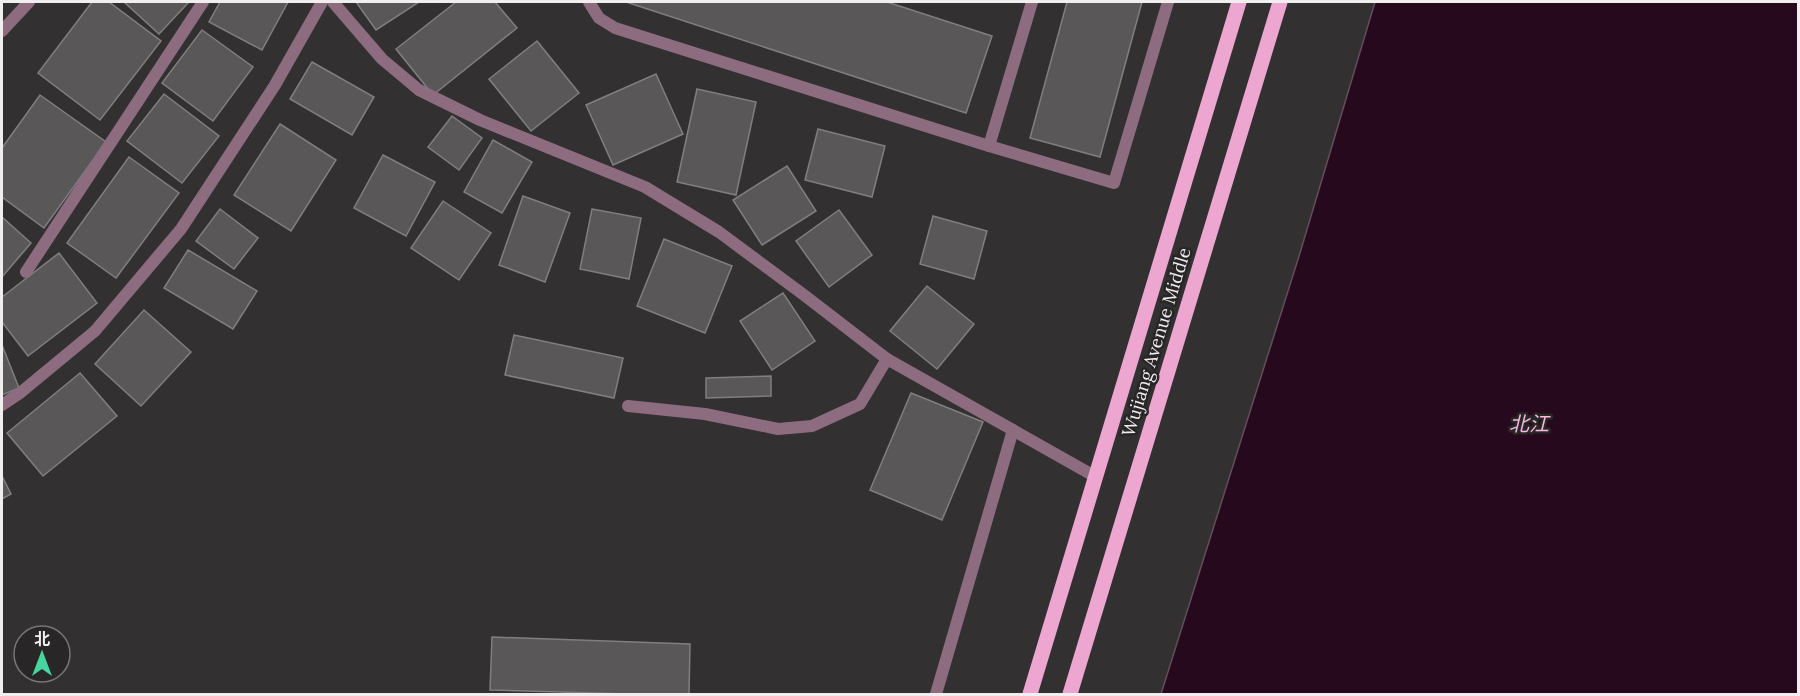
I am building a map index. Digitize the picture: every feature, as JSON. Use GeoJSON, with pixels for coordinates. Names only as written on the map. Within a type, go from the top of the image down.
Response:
{"type":"FeatureCollection","features":[{"type":"Feature","properties":{"kind":"main road","name":"Wujiang Avenue Middle"},"geometry":{"type":"LineString","coordinates":[[1030,694],[1239,2]]}},
{"type":"Feature","properties":{"kind":"main road","name":"Wujiang Avenue Middle"},"geometry":{"type":"LineString","coordinates":[[1070,694],[1280,2]]}},
{"type":"Feature","properties":{"kind":"street"},"geometry":{"type":"LineString","coordinates":[[2,32],[28,2]]}},
{"type":"Feature","properties":{"kind":"street"},"geometry":{"type":"LineString","coordinates":[[26,272],[203,2]]}},
{"type":"Feature","properties":{"kind":"street"},"geometry":{"type":"LineString","coordinates":[[2,405],[20,393],[95,331],[181,229],[275,86],[322,2]]}},
{"type":"Feature","properties":{"kind":"street"},"geometry":{"type":"LineString","coordinates":[[333,2],[382,58],[419,90],[480,120],[645,187],[719,232],[887,359],[1096,477]]}},
{"type":"Feature","properties":{"kind":"street"},"geometry":{"type":"LineString","coordinates":[[589,2],[599,18],[615,28],[1114,183],[1168,2]]}},
{"type":"Feature","properties":{"kind":"street"},"geometry":{"type":"LineString","coordinates":[[989,146],[1032,2]]}},
{"type":"Feature","properties":{"kind":"street"},"geometry":{"type":"LineString","coordinates":[[628,406],[705,414],[777,429],[812,426],[860,404],[887,359]]}},
{"type":"Feature","properties":{"kind":"street"},"geometry":{"type":"LineString","coordinates":[[936,694],[1013,430]]}},
{"type":"Feature","properties":{"kind":"water","name":"北江"},"geometry":{"type":"Polygon","coordinates":[[[1375,2],[1798,2],[1798,694],[1161,694],[1300,253],[1375,2]]]}},
{"type":"Feature","properties":{"kind":"building"},"geometry":{"type":"Polygon","coordinates":[[[92,2],[109,2],[161,41],[100,120],[38,73],[92,2]]]}},
{"type":"Feature","properties":{"kind":"building"},"geometry":{"type":"Polygon","coordinates":[[[124,2],[186,2],[188,3],[159,34],[124,2]]]}},
{"type":"Feature","properties":{"kind":"building"},"geometry":{"type":"Polygon","coordinates":[[[220,2],[288,2],[262,50],[209,22],[220,2]]]}},
{"type":"Feature","properties":{"kind":"building"},"geometry":{"type":"Polygon","coordinates":[[[356,2],[419,2],[376,30],[356,2]]]}},
{"type":"Feature","properties":{"kind":"building"},"geometry":{"type":"Polygon","coordinates":[[[456,2],[495,2],[517,28],[433,95],[396,49],[456,2]]]}},
{"type":"Feature","properties":{"kind":"building"},"geometry":{"type":"Polygon","coordinates":[[[626,2],[887,2],[992,36],[966,113],[626,2]]]}},
{"type":"Feature","properties":{"kind":"building"},"geometry":{"type":"Polygon","coordinates":[[[1067,2],[1142,2],[1100,157],[1030,138],[1067,2]]]}},
{"type":"Feature","properties":{"kind":"building"},"geometry":{"type":"Polygon","coordinates":[[[202,30],[253,67],[213,121],[162,83],[202,30]]]}},
{"type":"Feature","properties":{"kind":"building"},"geometry":{"type":"Polygon","coordinates":[[[537,41],[579,93],[531,131],[489,79],[537,41]]]}},
{"type":"Feature","properties":{"kind":"building"},"geometry":{"type":"Polygon","coordinates":[[[312,62],[374,97],[352,135],[290,99],[312,62]]]}},
{"type":"Feature","properties":{"kind":"building"},"geometry":{"type":"Polygon","coordinates":[[[656,74],[683,134],[613,165],[586,105],[656,74]]]}},
{"type":"Feature","properties":{"kind":"building"},"geometry":{"type":"Polygon","coordinates":[[[697,89],[756,102],[736,195],[677,182],[697,89]]]}},
{"type":"Feature","properties":{"kind":"building"},"geometry":{"type":"Polygon","coordinates":[[[164,94],[219,136],[182,183],[127,141],[164,94]]]}},
{"type":"Feature","properties":{"kind":"building"},"geometry":{"type":"Polygon","coordinates":[[[40,95],[106,142],[44,228],[2,197],[2,148],[40,95]]]}},
{"type":"Feature","properties":{"kind":"building"},"geometry":{"type":"Polygon","coordinates":[[[452,116],[482,138],[459,170],[428,147],[452,116]]]}},
{"type":"Feature","properties":{"kind":"building"},"geometry":{"type":"Polygon","coordinates":[[[280,124],[336,160],[291,231],[234,195],[280,124]]]}},
{"type":"Feature","properties":{"kind":"building"},"geometry":{"type":"Polygon","coordinates":[[[818,129],[885,146],[872,197],[805,180],[818,129]]]}},
{"type":"Feature","properties":{"kind":"building"},"geometry":{"type":"Polygon","coordinates":[[[493,140],[532,162],[502,213],[464,192],[493,140]]]}},
{"type":"Feature","properties":{"kind":"building"},"geometry":{"type":"Polygon","coordinates":[[[383,155],[435,182],[406,236],[354,208],[383,155]]]}},
{"type":"Feature","properties":{"kind":"building"},"geometry":{"type":"Polygon","coordinates":[[[129,157],[179,193],[116,278],[67,243],[129,157]]]}},
{"type":"Feature","properties":{"kind":"building"},"geometry":{"type":"Polygon","coordinates":[[[787,166],[816,211],[762,245],[733,200],[787,166]]]}},
{"type":"Feature","properties":{"kind":"building"},"geometry":{"type":"Polygon","coordinates":[[[523,196],[570,213],[545,282],[499,265],[523,196]]]}},
{"type":"Feature","properties":{"kind":"building"},"geometry":{"type":"Polygon","coordinates":[[[443,201],[491,233],[459,280],[411,248],[443,201]]]}},
{"type":"Feature","properties":{"kind":"building"},"geometry":{"type":"Polygon","coordinates":[[[220,209],[258,238],[234,269],[196,241],[220,209]]]}},
{"type":"Feature","properties":{"kind":"building"},"geometry":{"type":"Polygon","coordinates":[[[592,209],[641,218],[629,279],[580,269],[592,209]]]}},
{"type":"Feature","properties":{"kind":"building"},"geometry":{"type":"Polygon","coordinates":[[[839,210],[872,255],[829,287],[796,241],[839,210]]]}},
{"type":"Feature","properties":{"kind":"building"},"geometry":{"type":"Polygon","coordinates":[[[933,216],[987,231],[974,279],[920,264],[933,216]]]}},
{"type":"Feature","properties":{"kind":"building"},"geometry":{"type":"Polygon","coordinates":[[[2,217],[31,243],[2,277],[2,217]]]}},
{"type":"Feature","properties":{"kind":"building"},"geometry":{"type":"Polygon","coordinates":[[[664,239],[732,266],[705,333],[637,306],[664,239]]]}},
{"type":"Feature","properties":{"kind":"building"},"geometry":{"type":"Polygon","coordinates":[[[188,250],[257,291],[233,329],[164,288],[188,250]]]}},
{"type":"Feature","properties":{"kind":"building"},"geometry":{"type":"Polygon","coordinates":[[[59,253],[97,303],[28,356],[2,322],[2,297],[59,253]]]}},
{"type":"Feature","properties":{"kind":"building"},"geometry":{"type":"Polygon","coordinates":[[[927,286],[974,324],[937,369],[890,331],[927,286]]]}},
{"type":"Feature","properties":{"kind":"building"},"geometry":{"type":"Polygon","coordinates":[[[783,293],[815,341],[772,370],[740,321],[783,293]]]}},
{"type":"Feature","properties":{"kind":"building"},"geometry":{"type":"Polygon","coordinates":[[[144,310],[191,352],[141,406],[95,364],[144,310]]]}},
{"type":"Feature","properties":{"kind":"building"},"geometry":{"type":"Polygon","coordinates":[[[514,335],[623,358],[614,398],[505,375],[514,335]]]}},
{"type":"Feature","properties":{"kind":"building"},"geometry":{"type":"Polygon","coordinates":[[[2,345],[19,388],[2,395],[2,345]]]}},
{"type":"Feature","properties":{"kind":"building"},"geometry":{"type":"Polygon","coordinates":[[[80,373],[117,416],[43,476],[7,433],[80,373]]]}},
{"type":"Feature","properties":{"kind":"building"},"geometry":{"type":"Polygon","coordinates":[[[771,376],[771,396],[706,398],[706,378],[771,376]]]}},
{"type":"Feature","properties":{"kind":"building"},"geometry":{"type":"Polygon","coordinates":[[[911,393],[983,422],[942,520],[870,490],[911,393]]]}},
{"type":"Feature","properties":{"kind":"building"},"geometry":{"type":"Polygon","coordinates":[[[2,476],[11,494],[2,499],[2,476]]]}},
{"type":"Feature","properties":{"kind":"building"},"geometry":{"type":"Polygon","coordinates":[[[492,637],[690,644],[689,694],[490,690],[492,637]]]}}]}
